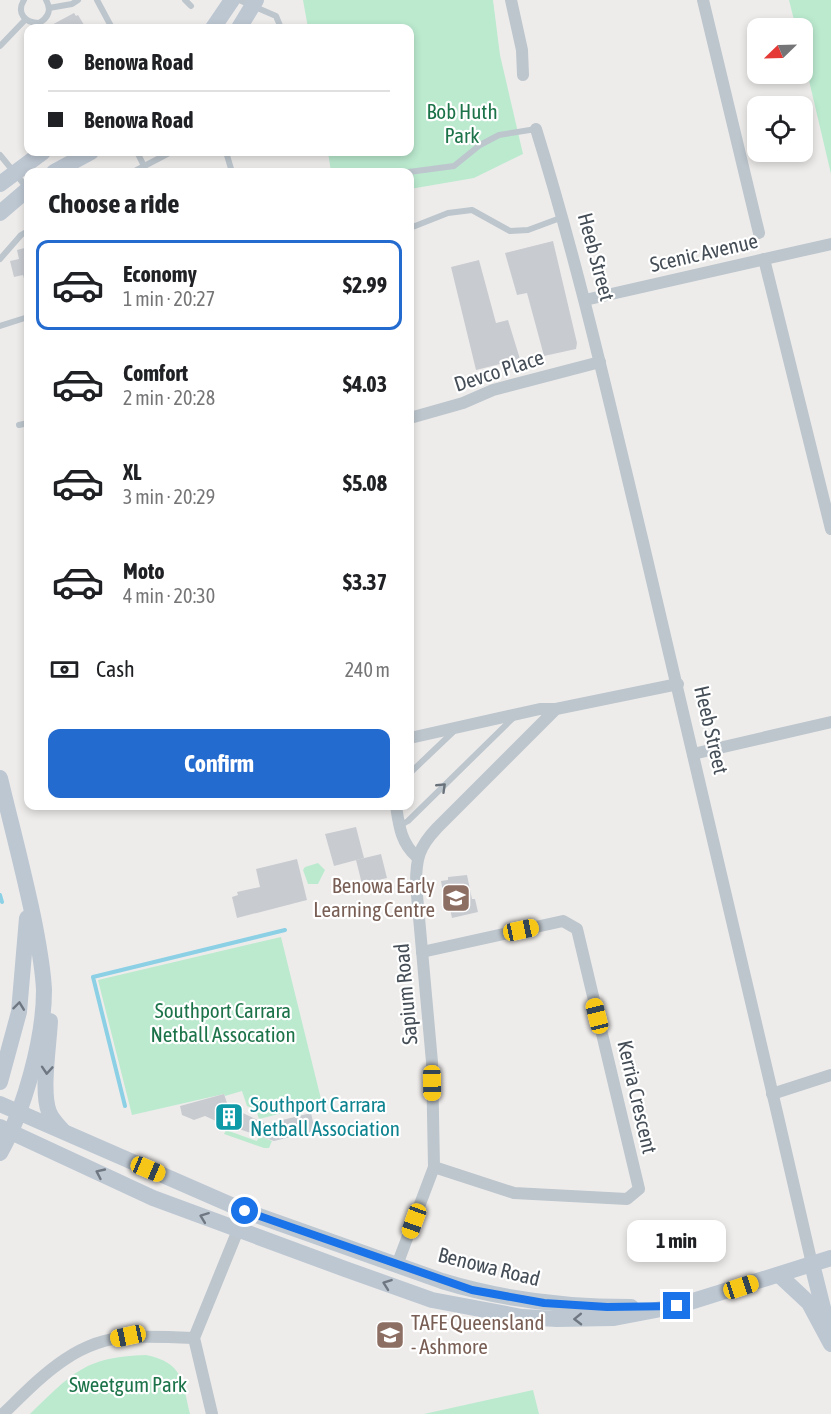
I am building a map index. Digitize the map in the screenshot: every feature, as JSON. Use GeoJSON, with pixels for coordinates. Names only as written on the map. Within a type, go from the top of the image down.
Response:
{"type":"FeatureCollection","features":[{"type":"Feature","properties":{"kind":"main road"},"geometry":{"type":"LineString","coordinates":[[216,24],[232,0]]}},
{"type":"Feature","properties":{"kind":"main road"},"geometry":{"type":"LineString","coordinates":[[240,24],[249,2]]}},
{"type":"Feature","properties":{"kind":"main road"},"geometry":{"type":"LineString","coordinates":[[0,184],[37,156]]}},
{"type":"Feature","properties":{"kind":"main road"},"geometry":{"type":"LineString","coordinates":[[61,168],[84,156]]}},
{"type":"Feature","properties":{"kind":"main road"},"geometry":{"type":"LineString","coordinates":[[0,213],[24,192]]}},
{"type":"Feature","properties":{"kind":"main road"},"geometry":{"type":"LineString","coordinates":[[0,778],[29,896],[50,1021],[46,1083],[47,1107],[52,1119],[66,1134]]}},
{"type":"Feature","properties":{"kind":"main road"},"geometry":{"type":"LineString","coordinates":[[0,1082],[3,1064],[19,1012],[29,896]]}},
{"type":"Feature","properties":{"kind":"main road"},"geometry":{"type":"LineString","coordinates":[[0,1153],[6,1130],[19,1112],[39,1036],[44,991]]}},
{"type":"Feature","properties":{"kind":"main road","name":"Benowa Road"},"geometry":{"type":"LineString","coordinates":[[0,1104],[245,1211],[472,1290],[521,1300],[607,1307],[677,1306]]}},
{"type":"Feature","properties":{"kind":"main road","name":"Benowa Road"},"geometry":{"type":"LineString","coordinates":[[6,1130],[153,1198],[238,1230],[432,1300],[522,1317],[614,1318],[677,1306],[831,1258]]}},
{"type":"Feature","properties":{"kind":"main road","name":"Heeb Street"},"geometry":{"type":"LineString","coordinates":[[812,1264],[827,1302],[831,1344]]}},
{"type":"Feature","properties":{"kind":"main road"},"geometry":{"type":"LineString","coordinates":[[779,1275],[808,1303],[831,1344]]}},
{"type":"Feature","properties":{"kind":"street"},"geometry":{"type":"LineString","coordinates":[[511,0],[522,50],[524,75]]}},
{"type":"Feature","properties":{"kind":"street"},"geometry":{"type":"LineString","coordinates":[[703,0],[759,233]]}},
{"type":"Feature","properties":{"kind":"street","name":"Heeb Street"},"geometry":{"type":"LineString","coordinates":[[536,129],[585,300],[678,684],[812,1264]]}},
{"type":"Feature","properties":{"kind":"street","name":"Scenic Avenue"},"geometry":{"type":"LineString","coordinates":[[585,300],[831,243]]}},
{"type":"Feature","properties":{"kind":"street"},"geometry":{"type":"LineString","coordinates":[[764,259],[831,529]]}},
{"type":"Feature","properties":{"kind":"street","name":"Devco Place"},"geometry":{"type":"LineString","coordinates":[[414,417],[464,403],[493,390],[600,362]]}},
{"type":"Feature","properties":{"kind":"street"},"geometry":{"type":"LineString","coordinates":[[414,737],[545,708],[556,709],[678,684]]}},
{"type":"Feature","properties":{"kind":"street"},"geometry":{"type":"LineString","coordinates":[[397,810],[399,826],[409,850],[417,857],[426,839],[436,828],[556,709]]}},
{"type":"Feature","properties":{"kind":"street"},"geometry":{"type":"LineString","coordinates":[[693,754],[831,722]]}},
{"type":"Feature","properties":{"kind":"street","name":"Sapium Road"},"geometry":{"type":"LineString","coordinates":[[397,1265],[434,1167],[432,1062],[416,884],[417,857]]}},
{"type":"Feature","properties":{"kind":"street","name":"Kerria Crescent"},"geometry":{"type":"LineString","coordinates":[[422,952],[563,921],[577,929],[639,1189],[627,1199],[514,1193],[434,1167]]}},
{"type":"Feature","properties":{"kind":"street"},"geometry":{"type":"LineString","coordinates":[[772,1094],[831,1075]]}},
{"type":"Feature","properties":{"kind":"street"},"geometry":{"type":"LineString","coordinates":[[212,1414],[194,1338],[238,1230]]}},
{"type":"Feature","properties":{"kind":"street"},"geometry":{"type":"LineString","coordinates":[[3,1414],[45,1372],[73,1353],[97,1343],[128,1336],[194,1338]]}},
{"type":"Feature","properties":{"kind":"lane"},"geometry":{"type":"LineString","coordinates":[[24,0],[20,5],[21,13],[25,20],[34,24]]}},
{"type":"Feature","properties":{"kind":"lane"},"geometry":{"type":"LineString","coordinates":[[41,24],[48,15],[49,8],[46,0]]}},
{"type":"Feature","properties":{"kind":"lane"},"geometry":{"type":"LineString","coordinates":[[49,8],[72,4],[78,0]]}},
{"type":"Feature","properties":{"kind":"lane"},"geometry":{"type":"LineString","coordinates":[[97,0],[110,24]]}},
{"type":"Feature","properties":{"kind":"lane"},"geometry":{"type":"LineString","coordinates":[[185,0],[190,6]]}},
{"type":"Feature","properties":{"kind":"lane"},"geometry":{"type":"LineString","coordinates":[[249,2],[276,16],[279,24]]}},
{"type":"Feature","properties":{"kind":"lane"},"geometry":{"type":"LineString","coordinates":[[0,46],[25,20]]}},
{"type":"Feature","properties":{"kind":"lane"},"geometry":{"type":"LineString","coordinates":[[414,171],[454,166],[499,135],[536,129]]}},
{"type":"Feature","properties":{"kind":"lane"},"geometry":{"type":"LineString","coordinates":[[0,155],[24,184]]}},
{"type":"Feature","properties":{"kind":"lane"},"geometry":{"type":"LineString","coordinates":[[139,156],[144,166]]}},
{"type":"Feature","properties":{"kind":"lane"},"geometry":{"type":"LineString","coordinates":[[140,168],[163,156]]}},
{"type":"Feature","properties":{"kind":"lane"},"geometry":{"type":"LineString","coordinates":[[414,226],[448,213],[472,210],[510,231],[528,230],[563,217]]}},
{"type":"Feature","properties":{"kind":"lane"},"geometry":{"type":"LineString","coordinates":[[0,259],[24,233]]}},
{"type":"Feature","properties":{"kind":"lane"},"geometry":{"type":"LineString","coordinates":[[0,326],[24,318]]}},
{"type":"Feature","properties":{"kind":"lane"},"geometry":{"type":"LineString","coordinates":[[20,425],[24,424]]}},
{"type":"Feature","properties":{"kind":"lane"},"geometry":{"type":"LineString","coordinates":[[399,826],[408,821],[517,714]]}},
{"type":"Feature","properties":{"kind":"lane"},"geometry":{"type":"LineString","coordinates":[[414,768],[455,729]]}},
{"type":"Feature","properties":{"kind":"green space","name":"Bob Huth Park"},"geometry":{"type":"Polygon","coordinates":[[[303,0],[493,0],[500,55],[523,154],[474,178],[414,188],[414,168],[330,168],[329,156],[414,156],[414,24],[307,24],[303,0]]]}},
{"type":"Feature","properties":{"kind":"green space"},"geometry":{"type":"Polygon","coordinates":[[[789,0],[831,0],[831,174],[810,84],[813,84],[813,18],[794,18],[789,0]]]}},
{"type":"Feature","properties":{"kind":"green space"},"geometry":{"type":"Polygon","coordinates":[[[318,863],[325,870],[318,884],[308,884],[303,870],[305,867],[318,863]]]}},
{"type":"Feature","properties":{"kind":"green space","name":"Southport Carrara Netball Assocation"},"geometry":{"type":"Polygon","coordinates":[[[281,937],[322,1103],[259,1119],[256,1110],[247,1106],[242,1091],[132,1115],[98,980],[281,937]]]}},
{"type":"Feature","properties":{"kind":"green space"},"geometry":{"type":"Polygon","coordinates":[[[226,1130],[257,1141],[259,1136],[272,1141],[269,1148],[264,1148],[224,1134],[226,1130]]]}},
{"type":"Feature","properties":{"kind":"green space","name":"Sweetgum Park"},"geometry":{"type":"Polygon","coordinates":[[[146,1355],[158,1358],[175,1368],[183,1383],[190,1414],[30,1414],[81,1370],[108,1359],[146,1355]]]}},
{"type":"Feature","properties":{"kind":"green space"},"geometry":{"type":"Polygon","coordinates":[[[533,1390],[539,1414],[424,1414],[533,1390]]]}},
{"type":"Feature","properties":{"kind":"building"},"geometry":{"type":"Polygon","coordinates":[[[74,13],[84,24],[53,24],[74,13]]]}},
{"type":"Feature","properties":{"kind":"building"},"geometry":{"type":"Polygon","coordinates":[[[553,241],[577,343],[576,349],[544,356],[527,293],[517,295],[505,253],[553,241]]]}},
{"type":"Feature","properties":{"kind":"building"},"geometry":{"type":"Polygon","coordinates":[[[24,248],[24,278],[23,275],[14,277],[10,261],[19,259],[17,250],[24,248]]]}},
{"type":"Feature","properties":{"kind":"building"},"geometry":{"type":"Polygon","coordinates":[[[479,260],[496,323],[508,320],[520,359],[476,370],[451,267],[479,260]]]}},
{"type":"Feature","properties":{"kind":"building"},"geometry":{"type":"Polygon","coordinates":[[[356,827],[364,858],[334,866],[325,834],[356,827]]]}},
{"type":"Feature","properties":{"kind":"building"},"geometry":{"type":"Polygon","coordinates":[[[381,854],[387,878],[362,884],[356,860],[381,854]]]}},
{"type":"Feature","properties":{"kind":"building"},"geometry":{"type":"Polygon","coordinates":[[[297,859],[307,900],[237,918],[232,897],[238,895],[237,892],[260,887],[256,869],[297,859]]]}},
{"type":"Feature","properties":{"kind":"building"},"geometry":{"type":"Polygon","coordinates":[[[467,875],[472,899],[475,899],[478,912],[452,918],[450,909],[446,910],[441,881],[448,880],[448,877],[467,875]]]}},
{"type":"Feature","properties":{"kind":"building"},"geometry":{"type":"Polygon","coordinates":[[[224,1094],[228,1106],[266,1124],[311,1113],[315,1131],[274,1141],[239,1129],[238,1131],[205,1116],[194,1120],[182,1115],[180,1106],[224,1094]]]}},
{"type":"Feature","properties":{"kind":"waterway"},"geometry":{"type":"LineString","coordinates":[[0,895],[2,902]]}},
{"type":"Feature","properties":{"kind":"waterway"},"geometry":{"type":"LineString","coordinates":[[125,1106],[93,977],[285,930]]}},
{"type":"Feature","properties":{"kind":"place","name":"Benowa Early Learning Centre"},"geometry":{"type":"Point","coordinates":[456,898]}},
{"type":"Feature","properties":{"kind":"place","name":"Southport Carrara Netball Association"},"geometry":{"type":"Point","coordinates":[229,1117]}},
{"type":"Feature","properties":{"kind":"place","name":"TAFE Queensland - Ashmore"},"geometry":{"type":"Point","coordinates":[390,1335]}},
{"type":"Feature","properties":{"kind":"route"},"geometry":{"type":"LineString","coordinates":[[245,1211],[472,1290],[544,1303],[607,1307],[677,1306]]}}]}
